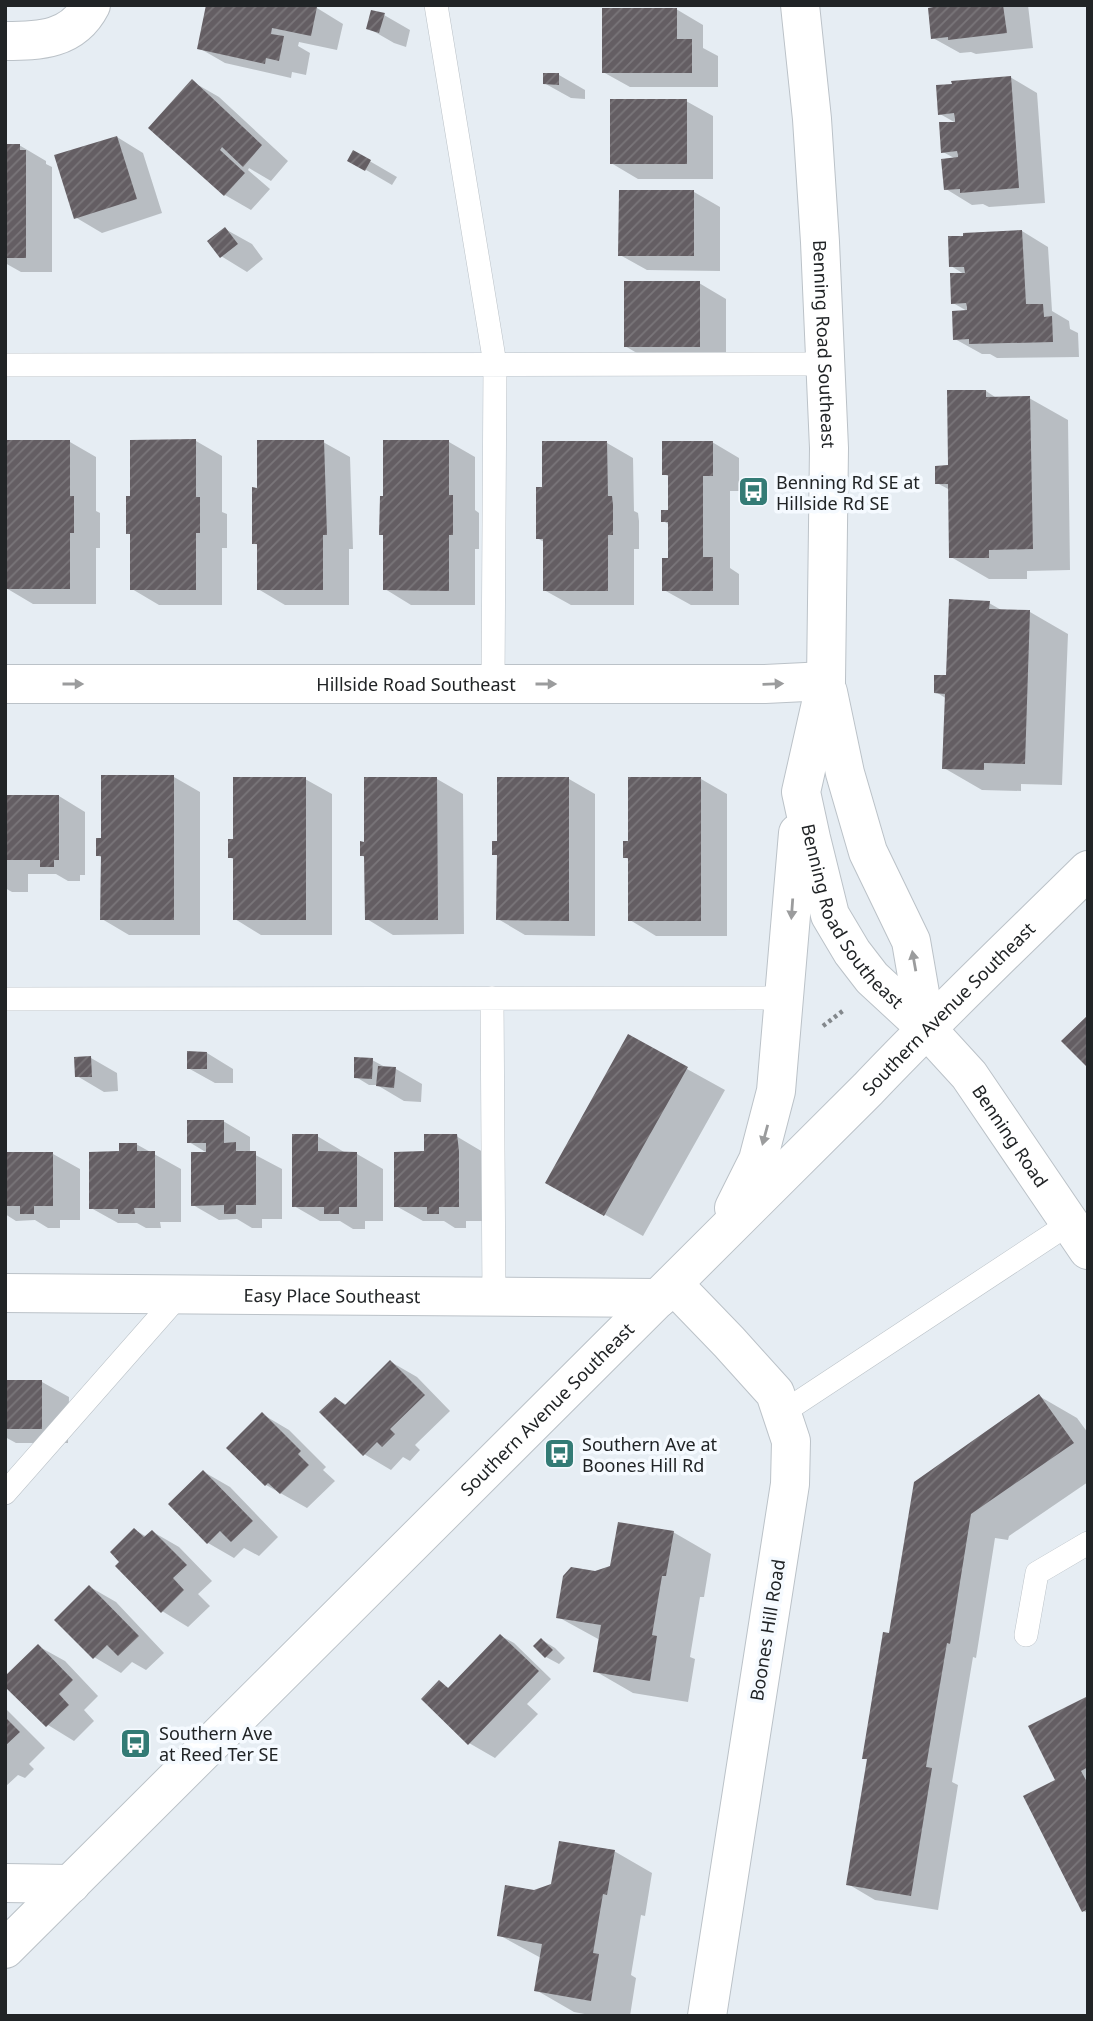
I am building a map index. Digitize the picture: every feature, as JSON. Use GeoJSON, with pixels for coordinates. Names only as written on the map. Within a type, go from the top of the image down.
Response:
{"type":"FeatureCollection","features":[{"type":"Feature","properties":{"kind":"main road"},"geometry":{"type":"LineString","coordinates":[[5,41],[51,39],[77,24],[91,5]]}},
{"type":"Feature","properties":{"kind":"main road","name":"Benning Road Southeast"},"geometry":{"type":"LineString","coordinates":[[800,5],[813,133],[829,448],[826,681],[801,792],[830,915],[852,952],[872,978],[926,1028]]}},
{"type":"Feature","properties":{"kind":"main road","name":"Benning Road Southeast"},"geometry":{"type":"LineString","coordinates":[[826,681],[845,773],[868,852],[911,941],[926,1028]]}},
{"type":"Feature","properties":{"kind":"main road","name":"Hillside Road Southeast"},"geometry":{"type":"LineString","coordinates":[[5,684],[765,684],[826,681]]}},
{"type":"Feature","properties":{"kind":"main road"},"geometry":{"type":"LineString","coordinates":[[719,1238],[758,1160],[776,1091],[786,998],[801,792]]}},
{"type":"Feature","properties":{"kind":"main road","name":"Southern Avenue Southeast"},"geometry":{"type":"LineString","coordinates":[[5,1949],[868,1089],[926,1028],[1088,870]]}},
{"type":"Feature","properties":{"kind":"main road","name":"Benning Road"},"geometry":{"type":"LineString","coordinates":[[926,1028],[985,1097],[1079,1237]]}},
{"type":"Feature","properties":{"kind":"main road","name":"Easy Place Southeast"},"geometry":{"type":"LineString","coordinates":[[5,1293],[494,1297],[666,1291]]}},
{"type":"Feature","properties":{"kind":"main road","name":"Boones Hill Road"},"geometry":{"type":"LineString","coordinates":[[666,1291],[729,1342],[775,1393],[791,1441],[790,1484],[707,2016]]}},
{"type":"Feature","properties":{"kind":"main road"},"geometry":{"type":"LineString","coordinates":[[5,1883],[71,1884]]}},
{"type":"Feature","properties":{"kind":"lane"},"geometry":{"type":"LineString","coordinates":[[436,5],[495,364],[493,684]]}},
{"type":"Feature","properties":{"kind":"lane"},"geometry":{"type":"LineString","coordinates":[[5,365],[825,364]]}},
{"type":"Feature","properties":{"kind":"lane"},"geometry":{"type":"LineString","coordinates":[[492,998],[494,1297]]}},
{"type":"Feature","properties":{"kind":"lane"},"geometry":{"type":"LineString","coordinates":[[5,999],[786,998]]}},
{"type":"Feature","properties":{"kind":"lane"},"geometry":{"type":"LineString","coordinates":[[782,1413],[1079,1237]]}},
{"type":"Feature","properties":{"kind":"lane"},"geometry":{"type":"LineString","coordinates":[[5,1493],[180,1294]]}},
{"type":"Feature","properties":{"kind":"lane"},"geometry":{"type":"LineString","coordinates":[[1026,1635],[1037,1573],[1088,1543]]}},
{"type":"Feature","properties":{"kind":"building"},"geometry":{"type":"Polygon","coordinates":[[[206,5],[317,7],[311,36],[272,28],[271,34],[284,36],[279,61],[266,58],[265,64],[197,49],[206,5]]]}},
{"type":"Feature","properties":{"kind":"building"},"geometry":{"type":"Polygon","coordinates":[[[944,5],[1003,5],[1007,33],[948,40],[948,37],[931,39],[928,8],[944,5]]]}},
{"type":"Feature","properties":{"kind":"building"},"geometry":{"type":"Polygon","coordinates":[[[602,8],[677,8],[677,39],[692,39],[692,73],[602,73],[602,8]]]}},
{"type":"Feature","properties":{"kind":"building"},"geometry":{"type":"Polygon","coordinates":[[[371,10],[385,13],[379,33],[366,29],[371,10]]]}},
{"type":"Feature","properties":{"kind":"building"},"geometry":{"type":"Polygon","coordinates":[[[543,73],[559,73],[559,85],[543,84],[543,73]]]}},
{"type":"Feature","properties":{"kind":"building"},"geometry":{"type":"Polygon","coordinates":[[[1011,76],[1019,188],[960,193],[960,189],[944,190],[941,159],[958,155],[957,151],[941,153],[939,122],[955,122],[955,119],[954,113],[938,115],[936,85],[952,84],[951,81],[1011,76]]]}},
{"type":"Feature","properties":{"kind":"building"},"geometry":{"type":"Polygon","coordinates":[[[192,79],[262,145],[243,167],[222,147],[220,150],[245,173],[224,196],[148,128],[192,79]]]}},
{"type":"Feature","properties":{"kind":"building"},"geometry":{"type":"Polygon","coordinates":[[[610,99],[687,99],[687,164],[610,164],[610,99]]]}},
{"type":"Feature","properties":{"kind":"building"},"geometry":{"type":"Polygon","coordinates":[[[117,136],[137,199],[74,219],[54,155],[117,136]]]}},
{"type":"Feature","properties":{"kind":"building"},"geometry":{"type":"Polygon","coordinates":[[[5,144],[20,144],[20,150],[26,150],[26,258],[5,258],[5,144]]]}},
{"type":"Feature","properties":{"kind":"building"},"geometry":{"type":"Polygon","coordinates":[[[353,150],[371,160],[365,171],[347,161],[353,150]]]}},
{"type":"Feature","properties":{"kind":"building"},"geometry":{"type":"Polygon","coordinates":[[[619,190],[694,190],[694,256],[618,256],[619,190]]]}},
{"type":"Feature","properties":{"kind":"building"},"geometry":{"type":"Polygon","coordinates":[[[225,227],[238,244],[220,258],[207,241],[225,227]]]}},
{"type":"Feature","properties":{"kind":"building"},"geometry":{"type":"Polygon","coordinates":[[[1022,230],[1026,304],[1043,304],[1044,317],[1052,316],[1053,342],[969,344],[969,339],[953,340],[952,311],[967,310],[967,307],[966,303],[951,304],[950,273],[965,273],[964,267],[949,267],[948,236],[1022,230]]]}},
{"type":"Feature","properties":{"kind":"building"},"geometry":{"type":"Polygon","coordinates":[[[624,281],[700,281],[700,347],[624,347],[624,281]]]}},
{"type":"Feature","properties":{"kind":"building"},"geometry":{"type":"Polygon","coordinates":[[[947,390],[986,390],[986,397],[1030,396],[1033,549],[989,550],[989,558],[949,558],[948,484],[935,484],[935,466],[948,465],[947,390]]]}},
{"type":"Feature","properties":{"kind":"building"},"geometry":{"type":"Polygon","coordinates":[[[196,439],[196,497],[200,497],[200,533],[196,533],[196,590],[130,590],[130,534],[126,534],[126,496],[130,496],[130,440],[196,439]]]}},
{"type":"Feature","properties":{"kind":"building"},"geometry":{"type":"Polygon","coordinates":[[[5,440],[70,440],[70,496],[74,496],[74,533],[70,533],[70,589],[5,589],[5,440]]]}},
{"type":"Feature","properties":{"kind":"building"},"geometry":{"type":"Polygon","coordinates":[[[257,440],[324,440],[327,535],[323,535],[323,590],[257,590],[257,544],[252,544],[252,487],[257,488],[257,440]]]}},
{"type":"Feature","properties":{"kind":"building"},"geometry":{"type":"Polygon","coordinates":[[[383,440],[449,440],[449,495],[453,495],[453,535],[449,535],[449,591],[383,590],[383,535],[379,535],[380,496],[383,496],[383,440]]]}},
{"type":"Feature","properties":{"kind":"building"},"geometry":{"type":"Polygon","coordinates":[[[542,441],[607,441],[608,496],[612,496],[613,505],[613,535],[608,535],[608,591],[543,591],[543,539],[536,539],[536,487],[542,487],[542,441]]]}},
{"type":"Feature","properties":{"kind":"building"},"geometry":{"type":"Polygon","coordinates":[[[662,441],[713,441],[713,476],[703,476],[703,557],[713,557],[713,591],[662,591],[662,558],[668,558],[668,522],[661,522],[661,510],[668,510],[668,475],[662,475],[662,441]]]}},
{"type":"Feature","properties":{"kind":"building"},"geometry":{"type":"Polygon","coordinates":[[[949,599],[990,601],[989,609],[1030,610],[1025,764],[984,763],[984,770],[942,769],[945,694],[934,693],[934,675],[946,675],[949,599]]]}},
{"type":"Feature","properties":{"kind":"building"},"geometry":{"type":"Polygon","coordinates":[[[101,775],[174,775],[174,920],[100,920],[101,856],[96,856],[96,838],[101,838],[101,775]]]}},
{"type":"Feature","properties":{"kind":"building"},"geometry":{"type":"Polygon","coordinates":[[[233,777],[306,777],[306,920],[233,920],[233,858],[228,858],[228,839],[233,839],[233,777]]]}},
{"type":"Feature","properties":{"kind":"building"},"geometry":{"type":"Polygon","coordinates":[[[364,777],[437,777],[438,920],[365,920],[364,856],[360,856],[360,841],[364,842],[364,777]]]}},
{"type":"Feature","properties":{"kind":"building"},"geometry":{"type":"Polygon","coordinates":[[[497,777],[569,777],[569,921],[496,920],[497,855],[492,855],[492,841],[497,841],[497,777]]]}},
{"type":"Feature","properties":{"kind":"building"},"geometry":{"type":"Polygon","coordinates":[[[628,777],[701,777],[701,921],[628,921],[628,858],[623,858],[623,841],[628,841],[628,777]]]}},
{"type":"Feature","properties":{"kind":"building"},"geometry":{"type":"Polygon","coordinates":[[[5,795],[59,795],[59,860],[54,860],[54,867],[40,867],[40,860],[5,860],[5,795]]]}},
{"type":"Feature","properties":{"kind":"building"},"geometry":{"type":"Polygon","coordinates":[[[1088,1015],[1088,1068],[1061,1041],[1088,1015]]]}},
{"type":"Feature","properties":{"kind":"building"},"geometry":{"type":"Polygon","coordinates":[[[628,1034],[688,1067],[604,1216],[545,1183],[628,1034]]]}},
{"type":"Feature","properties":{"kind":"building"},"geometry":{"type":"Polygon","coordinates":[[[187,1051],[207,1052],[207,1069],[187,1069],[187,1051]]]}},
{"type":"Feature","properties":{"kind":"building"},"geometry":{"type":"Polygon","coordinates":[[[91,1056],[92,1077],[75,1077],[74,1057],[91,1056]]]}},
{"type":"Feature","properties":{"kind":"building"},"geometry":{"type":"Polygon","coordinates":[[[354,1057],[373,1058],[372,1079],[354,1078],[354,1057]]]}},
{"type":"Feature","properties":{"kind":"building"},"geometry":{"type":"Polygon","coordinates":[[[378,1066],[396,1067],[394,1088],[376,1086],[378,1066]]]}},
{"type":"Feature","properties":{"kind":"building"},"geometry":{"type":"Polygon","coordinates":[[[187,1120],[224,1120],[224,1143],[236,1142],[236,1151],[256,1151],[256,1205],[236,1205],[236,1214],[224,1214],[224,1205],[191,1206],[191,1152],[206,1152],[206,1143],[187,1143],[187,1120]]]}},
{"type":"Feature","properties":{"kind":"building"},"geometry":{"type":"Polygon","coordinates":[[[292,1134],[318,1134],[318,1151],[357,1152],[357,1207],[339,1207],[339,1214],[324,1214],[324,1207],[292,1207],[292,1134]]]}},
{"type":"Feature","properties":{"kind":"building"},"geometry":{"type":"Polygon","coordinates":[[[424,1134],[457,1134],[459,1207],[439,1207],[439,1214],[427,1214],[427,1207],[394,1207],[394,1152],[424,1151],[424,1134]]]}},
{"type":"Feature","properties":{"kind":"building"},"geometry":{"type":"Polygon","coordinates":[[[119,1143],[137,1143],[137,1151],[155,1151],[155,1208],[134,1208],[135,1214],[118,1214],[118,1209],[89,1209],[89,1152],[119,1151],[119,1143]]]}},
{"type":"Feature","properties":{"kind":"building"},"geometry":{"type":"Polygon","coordinates":[[[5,1152],[53,1152],[53,1206],[34,1206],[34,1214],[20,1214],[20,1206],[5,1206],[5,1152]]]}},
{"type":"Feature","properties":{"kind":"building"},"geometry":{"type":"Polygon","coordinates":[[[390,1360],[425,1395],[390,1429],[395,1434],[382,1447],[377,1442],[363,1456],[319,1412],[335,1397],[345,1405],[390,1360]]]}},
{"type":"Feature","properties":{"kind":"building"},"geometry":{"type":"Polygon","coordinates":[[[5,1380],[42,1380],[42,1429],[5,1429],[5,1380]]]}},
{"type":"Feature","properties":{"kind":"building"},"geometry":{"type":"Polygon","coordinates":[[[1039,1394],[1074,1443],[971,1514],[926,1767],[932,1768],[911,1896],[846,1885],[867,1759],[862,1759],[883,1632],[889,1633],[914,1482],[1039,1394]]]}},
{"type":"Feature","properties":{"kind":"building"},"geometry":{"type":"Polygon","coordinates":[[[262,1412],[301,1451],[298,1454],[309,1465],[280,1494],[268,1483],[265,1486],[226,1448],[262,1412]]]}},
{"type":"Feature","properties":{"kind":"building"},"geometry":{"type":"Polygon","coordinates":[[[203,1470],[253,1521],[231,1542],[220,1531],[207,1544],[168,1504],[203,1470]]]}},
{"type":"Feature","properties":{"kind":"building"},"geometry":{"type":"Polygon","coordinates":[[[618,1522],[674,1531],[666,1576],[662,1576],[652,1635],[657,1636],[650,1681],[593,1672],[601,1625],[556,1618],[563,1576],[571,1567],[595,1571],[610,1566],[618,1522]]]}},
{"type":"Feature","properties":{"kind":"building"},"geometry":{"type":"Polygon","coordinates":[[[134,1528],[144,1537],[152,1530],[187,1565],[173,1578],[184,1590],[161,1613],[115,1566],[119,1562],[110,1552],[134,1528]]]}},
{"type":"Feature","properties":{"kind":"building"},"geometry":{"type":"Polygon","coordinates":[[[89,1585],[139,1636],[118,1656],[107,1645],[93,1659],[54,1620],[89,1585]]]}},
{"type":"Feature","properties":{"kind":"building"},"geometry":{"type":"Polygon","coordinates":[[[500,1634],[539,1671],[468,1745],[421,1699],[439,1680],[448,1688],[500,1634]]]}},
{"type":"Feature","properties":{"kind":"building"},"geometry":{"type":"Polygon","coordinates":[[[541,1638],[553,1650],[545,1658],[533,1646],[541,1638]]]}},
{"type":"Feature","properties":{"kind":"building"},"geometry":{"type":"Polygon","coordinates":[[[38,1644],[73,1680],[59,1694],[69,1705],[46,1727],[5,1687],[5,1676],[38,1644]]]}},
{"type":"Feature","properties":{"kind":"building"},"geometry":{"type":"Polygon","coordinates":[[[1088,1696],[1088,1767],[1081,1771],[1088,1784],[1088,1909],[1082,1912],[1023,1796],[1055,1780],[1028,1726],[1088,1696]]]}},
{"type":"Feature","properties":{"kind":"building"},"geometry":{"type":"Polygon","coordinates":[[[5,1717],[20,1732],[5,1746],[5,1717]]]}},
{"type":"Feature","properties":{"kind":"building"},"geometry":{"type":"Polygon","coordinates":[[[559,1841],[615,1850],[607,1895],[603,1894],[593,1953],[599,1954],[591,2001],[534,1991],[542,1944],[497,1936],[505,1885],[534,1890],[551,1884],[559,1841]]]}},
{"type":"Feature","properties":{"kind":"place","name":"Benning Rd SE at Hillside Rd SE"},"geometry":{"type":"Point","coordinates":[753,492]}},
{"type":"Feature","properties":{"kind":"place","name":"Southern Ave at Boones Hill Rd"},"geometry":{"type":"Point","coordinates":[559,1454]}},
{"type":"Feature","properties":{"kind":"place","name":"Southern Ave at Reed Ter SE"},"geometry":{"type":"Point","coordinates":[136,1743]}}]}
